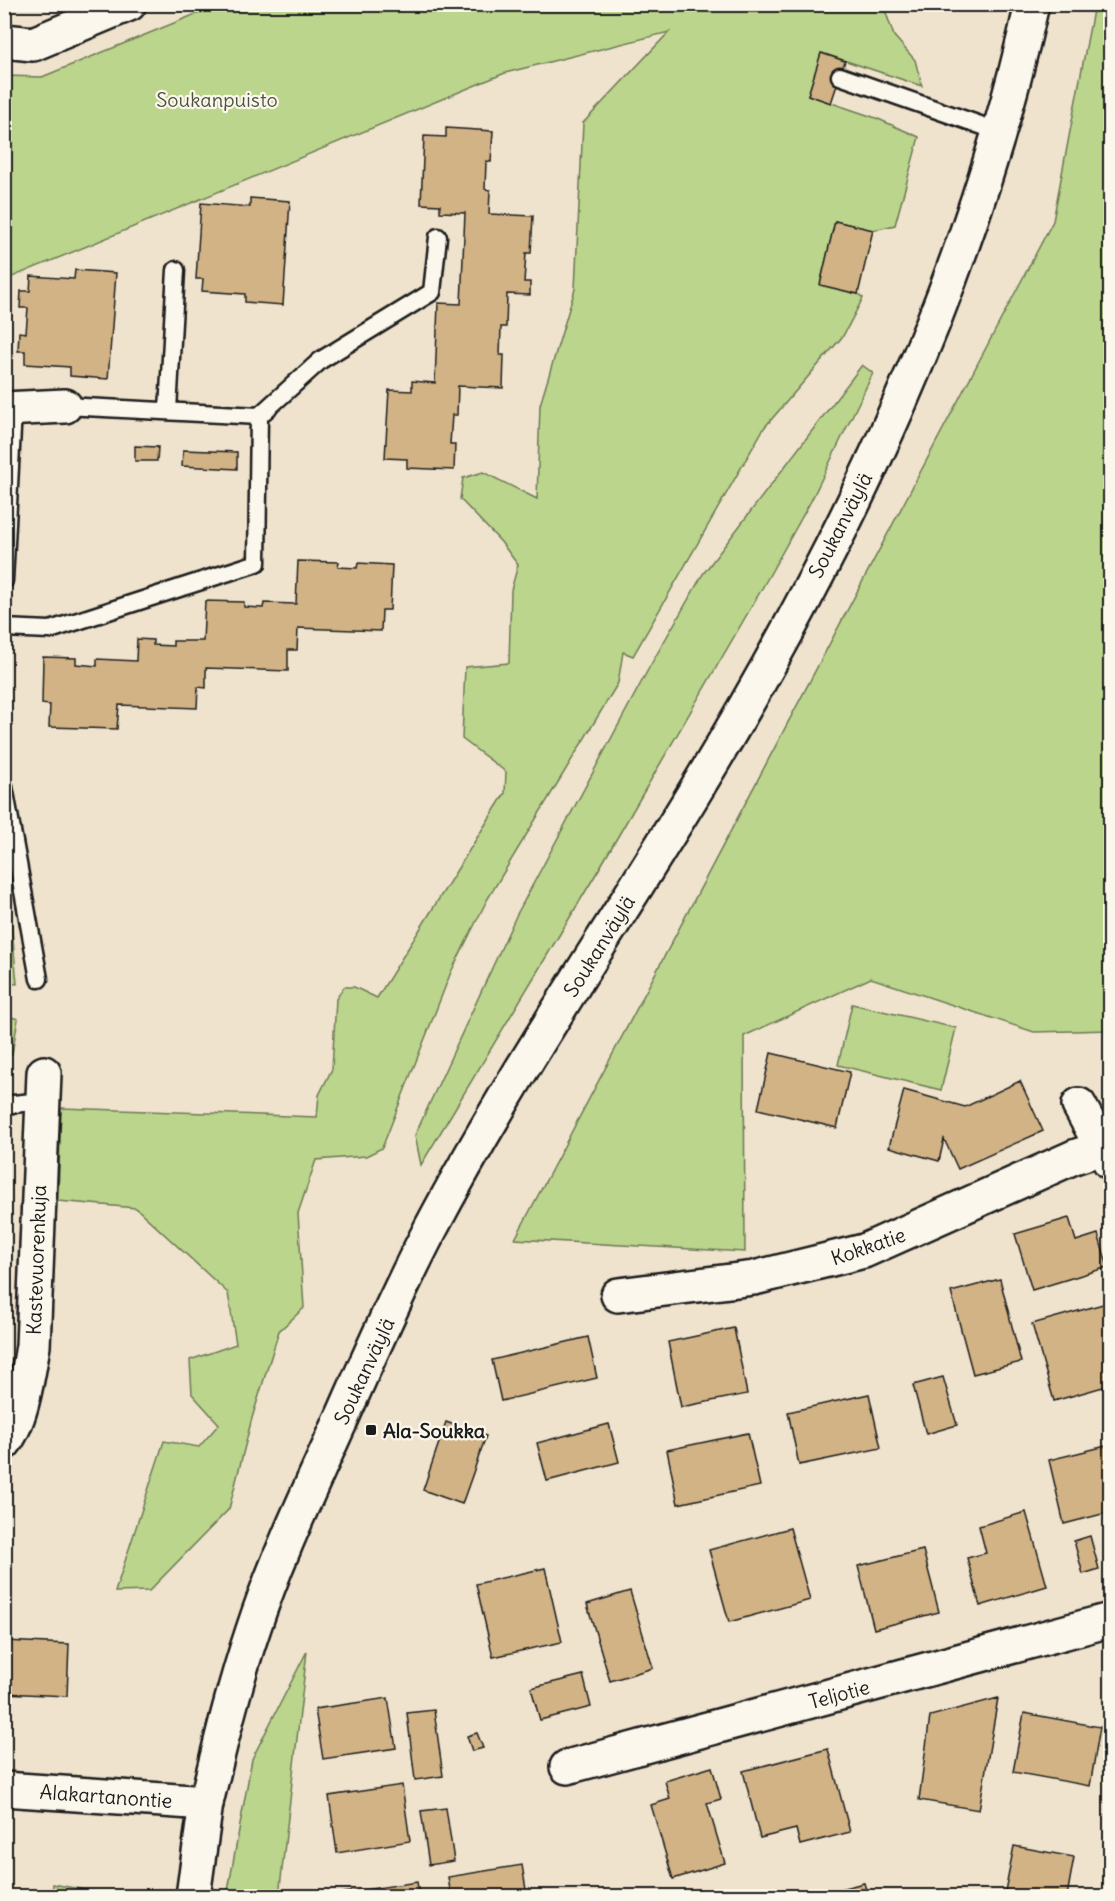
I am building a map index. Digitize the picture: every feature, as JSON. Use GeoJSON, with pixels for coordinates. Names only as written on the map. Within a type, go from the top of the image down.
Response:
{"type":"FeatureCollection","features":[{"type":"Feature","properties":{"kind":"main road"},"geometry":{"type":"LineString","coordinates":[[4,41],[33,44],[129,4]]}},
{"type":"Feature","properties":{"kind":"main road","name":"Soukanväylä"},"geometry":{"type":"LineString","coordinates":[[193,1896],[207,1803],[221,1740],[253,1629],[306,1497],[364,1368],[437,1217],[515,1082],[702,780],[787,628],[857,493],[892,420],[941,303],[979,199],[1032,4]]}},
{"type":"Feature","properties":{"kind":"main road"},"geometry":{"type":"LineString","coordinates":[[9,410],[65,406]]}},
{"type":"Feature","properties":{"kind":"main road","name":"Kastevuorenkuja"},"geometry":{"type":"LineString","coordinates":[[4,1443],[10,1436],[25,1389],[33,1346],[43,1087]]}},
{"type":"Feature","properties":{"kind":"main road"},"geometry":{"type":"LineString","coordinates":[[1079,1105],[1107,1154]]}},
{"type":"Feature","properties":{"kind":"main road","name":"Kokkatie"},"geometry":{"type":"LineString","coordinates":[[618,1295],[754,1278],[864,1251],[1074,1157],[1107,1154]]}},
{"type":"Feature","properties":{"kind":"main road","name":"Teljotie"},"geometry":{"type":"LineString","coordinates":[[567,1767],[1110,1620]]}},
{"type":"Feature","properties":{"kind":"main road","name":"Alakartanontie"},"geometry":{"type":"LineString","coordinates":[[4,1789],[207,1803]]}},
{"type":"Feature","properties":{"kind":"lane"},"geometry":{"type":"LineString","coordinates":[[840,76],[999,132]]}},
{"type":"Feature","properties":{"kind":"lane"},"geometry":{"type":"LineString","coordinates":[[65,406],[259,416],[321,360],[432,292],[438,237]]}},
{"type":"Feature","properties":{"kind":"lane"},"geometry":{"type":"LineString","coordinates":[[168,410],[176,270]]}},
{"type":"Feature","properties":{"kind":"lane"},"geometry":{"type":"LineString","coordinates":[[4,581],[9,410]]}},
{"type":"Feature","properties":{"kind":"lane"},"geometry":{"type":"LineString","coordinates":[[4,628],[50,630],[257,563],[259,416]]}},
{"type":"Feature","properties":{"kind":"lane"},"geometry":{"type":"LineString","coordinates":[[4,787],[39,979]]}},
{"type":"Feature","properties":{"kind":"lane"},"geometry":{"type":"LineString","coordinates":[[4,1106],[43,1087]]}},
{"type":"Feature","properties":{"kind":"green space","name":"Soukanpuisto"},"geometry":{"type":"Polygon","coordinates":[[[883,4],[894,36],[915,60],[922,86],[822,53],[808,95],[876,118],[919,137],[895,225],[873,230],[835,221],[820,285],[858,294],[863,298],[843,336],[764,428],[633,656],[623,652],[618,683],[487,900],[451,972],[382,1148],[366,1156],[316,1160],[298,1213],[304,1308],[279,1331],[252,1418],[229,1509],[149,1591],[115,1592],[164,1441],[199,1447],[219,1424],[192,1394],[190,1360],[236,1344],[228,1293],[136,1208],[58,1201],[61,1108],[317,1117],[319,1095],[332,1069],[336,999],[344,987],[354,987],[377,998],[505,793],[506,772],[462,739],[465,667],[509,663],[511,590],[518,565],[501,542],[460,499],[463,478],[483,472],[537,499],[540,405],[575,289],[583,123],[669,32],[505,73],[5,280],[4,76],[42,77],[218,5],[883,4]]]}},
{"type":"Feature","properties":{"kind":"green space"},"geometry":{"type":"Polygon","coordinates":[[[1094,5],[1110,5],[1110,1030],[1034,1032],[871,978],[744,1036],[745,1252],[515,1239],[1053,221],[1094,5]]]}},
{"type":"Feature","properties":{"kind":"green space"},"geometry":{"type":"Polygon","coordinates":[[[862,365],[873,373],[811,501],[599,869],[421,1165],[415,1135],[516,916],[650,666],[703,574],[862,365]]]}},
{"type":"Feature","properties":{"kind":"green space"},"geometry":{"type":"Polygon","coordinates":[[[5,853],[17,984],[5,983],[5,853]]]}},
{"type":"Feature","properties":{"kind":"green space"},"geometry":{"type":"Polygon","coordinates":[[[852,1004],[956,1028],[941,1090],[838,1065],[852,1004]]]}},
{"type":"Feature","properties":{"kind":"green space"},"geometry":{"type":"Polygon","coordinates":[[[5,1015],[18,1019],[12,1054],[5,1063],[5,1015]]]}},
{"type":"Feature","properties":{"kind":"green space"},"geometry":{"type":"Polygon","coordinates":[[[307,1651],[279,1896],[227,1896],[252,1759],[307,1651]]]}},
{"type":"Feature","properties":{"kind":"green space"},"geometry":{"type":"Polygon","coordinates":[[[53,1884],[117,1896],[52,1896],[53,1884]]]}},
{"type":"Feature","properties":{"kind":"building"},"geometry":{"type":"Polygon","coordinates":[[[821,53],[845,61],[831,103],[808,95],[821,53]]]}},
{"type":"Feature","properties":{"kind":"building"},"geometry":{"type":"Polygon","coordinates":[[[446,128],[493,131],[491,162],[486,161],[485,189],[490,190],[489,214],[533,216],[531,253],[526,253],[524,282],[530,282],[530,295],[507,294],[506,327],[501,327],[500,355],[504,355],[503,388],[458,386],[457,415],[452,415],[450,444],[455,444],[454,470],[407,468],[407,459],[385,458],[389,390],[412,391],[412,381],[435,383],[438,303],[461,304],[465,213],[440,212],[440,205],[421,204],[424,136],[446,137],[446,128]]]}},
{"type":"Feature","properties":{"kind":"building"},"geometry":{"type":"Polygon","coordinates":[[[250,198],[290,201],[283,305],[245,302],[245,294],[202,291],[203,279],[196,279],[201,203],[250,207],[250,198]]]}},
{"type":"Feature","properties":{"kind":"building"},"geometry":{"type":"Polygon","coordinates":[[[835,221],[873,230],[858,294],[820,285],[835,221]]]}},
{"type":"Feature","properties":{"kind":"building"},"geometry":{"type":"Polygon","coordinates":[[[75,270],[116,273],[108,379],[70,376],[70,367],[25,364],[25,351],[18,351],[19,332],[26,333],[28,308],[20,308],[21,291],[30,291],[31,276],[74,279],[75,270]]]}},
{"type":"Feature","properties":{"kind":"building"},"geometry":{"type":"Polygon","coordinates":[[[135,446],[158,447],[157,461],[135,461],[135,446]]]}},
{"type":"Feature","properties":{"kind":"building"},"geometry":{"type":"Polygon","coordinates":[[[183,450],[237,452],[237,469],[182,466],[183,450]]]}},
{"type":"Feature","properties":{"kind":"building"},"geometry":{"type":"Polygon","coordinates":[[[298,561],[339,562],[338,567],[357,568],[358,563],[392,565],[390,610],[382,610],[381,631],[298,628],[297,650],[288,650],[288,671],[206,668],[206,688],[198,687],[197,708],[119,705],[117,729],[49,727],[50,705],[42,704],[43,657],[76,658],[76,664],[97,666],[97,659],[136,661],[137,639],[153,640],[153,645],[173,646],[173,641],[203,641],[205,601],[244,602],[244,607],[263,608],[264,603],[296,604],[298,561]]]}},
{"type":"Feature","properties":{"kind":"building"},"geometry":{"type":"Polygon","coordinates":[[[771,1053],[850,1072],[837,1128],[758,1109],[771,1053]]]}},
{"type":"Feature","properties":{"kind":"building"},"geometry":{"type":"Polygon","coordinates":[[[1020,1081],[1043,1131],[958,1169],[944,1139],[939,1161],[889,1147],[904,1090],[965,1107],[1020,1081]]]}},
{"type":"Feature","properties":{"kind":"building"},"geometry":{"type":"Polygon","coordinates":[[[1069,1218],[1076,1241],[1098,1234],[1108,1267],[1032,1290],[1015,1234],[1069,1218]]]}},
{"type":"Feature","properties":{"kind":"building"},"geometry":{"type":"Polygon","coordinates":[[[1000,1279],[1021,1362],[973,1374],[951,1292],[1000,1279]]]}},
{"type":"Feature","properties":{"kind":"building"},"geometry":{"type":"Polygon","coordinates":[[[1110,1302],[1110,1385],[1054,1401],[1032,1324],[1110,1302]]]}},
{"type":"Feature","properties":{"kind":"building"},"geometry":{"type":"Polygon","coordinates":[[[734,1328],[747,1394],[681,1407],[668,1342],[734,1328]]]}},
{"type":"Feature","properties":{"kind":"building"},"geometry":{"type":"Polygon","coordinates":[[[588,1337],[597,1378],[501,1401],[492,1360],[588,1337]]]}},
{"type":"Feature","properties":{"kind":"building"},"geometry":{"type":"Polygon","coordinates":[[[943,1377],[957,1425],[926,1434],[913,1385],[943,1377]]]}},
{"type":"Feature","properties":{"kind":"building"},"geometry":{"type":"Polygon","coordinates":[[[869,1394],[881,1448],[799,1465],[788,1412],[869,1394]]]}},
{"type":"Feature","properties":{"kind":"building"},"geometry":{"type":"Polygon","coordinates":[[[446,1422],[486,1436],[462,1504],[423,1490],[446,1422]]]}},
{"type":"Feature","properties":{"kind":"building"},"geometry":{"type":"Polygon","coordinates":[[[609,1424],[619,1462],[547,1481],[537,1443],[609,1424]]]}},
{"type":"Feature","properties":{"kind":"building"},"geometry":{"type":"Polygon","coordinates":[[[748,1433],[760,1486],[678,1504],[667,1450],[748,1433]]]}},
{"type":"Feature","properties":{"kind":"building"},"geometry":{"type":"Polygon","coordinates":[[[1110,1445],[1110,1512],[1064,1524],[1049,1460],[1110,1445]]]}},
{"type":"Feature","properties":{"kind":"building"},"geometry":{"type":"Polygon","coordinates":[[[1026,1512],[1047,1586],[980,1606],[967,1558],[986,1553],[979,1526],[1026,1512]]]}},
{"type":"Feature","properties":{"kind":"building"},"geometry":{"type":"Polygon","coordinates":[[[790,1528],[810,1600],[729,1622],[709,1550],[790,1528]]]}},
{"type":"Feature","properties":{"kind":"building"},"geometry":{"type":"Polygon","coordinates":[[[1090,1536],[1099,1569],[1083,1574],[1074,1541],[1090,1536]]]}},
{"type":"Feature","properties":{"kind":"building"},"geometry":{"type":"Polygon","coordinates":[[[923,1550],[939,1612],[874,1629],[858,1566],[923,1550]]]}},
{"type":"Feature","properties":{"kind":"building"},"geometry":{"type":"Polygon","coordinates":[[[545,1568],[562,1642],[493,1657],[476,1584],[545,1568]]]}},
{"type":"Feature","properties":{"kind":"building"},"geometry":{"type":"Polygon","coordinates":[[[630,1591],[653,1668],[610,1681],[587,1604],[630,1591]]]}},
{"type":"Feature","properties":{"kind":"building"},"geometry":{"type":"Polygon","coordinates":[[[4,1641],[69,1644],[67,1696],[4,1693],[4,1641]]]}},
{"type":"Feature","properties":{"kind":"building"},"geometry":{"type":"Polygon","coordinates":[[[583,1675],[591,1707],[540,1720],[531,1688],[583,1675]]]}},
{"type":"Feature","properties":{"kind":"building"},"geometry":{"type":"Polygon","coordinates":[[[388,1698],[396,1748],[323,1759],[315,1709],[388,1698]]]}},
{"type":"Feature","properties":{"kind":"building"},"geometry":{"type":"Polygon","coordinates":[[[998,1698],[979,1810],[919,1800],[930,1716],[998,1698]]]}},
{"type":"Feature","properties":{"kind":"building"},"geometry":{"type":"Polygon","coordinates":[[[434,1710],[443,1776],[415,1780],[407,1713],[434,1710]]]}},
{"type":"Feature","properties":{"kind":"building"},"geometry":{"type":"Polygon","coordinates":[[[1024,1713],[1100,1727],[1090,1786],[1013,1772],[1024,1713]]]}},
{"type":"Feature","properties":{"kind":"building"},"geometry":{"type":"Polygon","coordinates":[[[477,1733],[483,1748],[472,1751],[467,1736],[477,1733]]]}},
{"type":"Feature","properties":{"kind":"building"},"geometry":{"type":"Polygon","coordinates":[[[828,1749],[850,1832],[800,1845],[796,1829],[760,1838],[743,1771],[828,1749]]]}},
{"type":"Feature","properties":{"kind":"building"},"geometry":{"type":"Polygon","coordinates":[[[712,1767],[721,1799],[707,1803],[725,1863],[673,1879],[651,1805],[670,1799],[665,1781],[712,1767]]]}},
{"type":"Feature","properties":{"kind":"building"},"geometry":{"type":"Polygon","coordinates":[[[402,1785],[410,1841],[337,1853],[329,1796],[402,1785]]]}},
{"type":"Feature","properties":{"kind":"building"},"geometry":{"type":"Polygon","coordinates":[[[446,1808],[454,1861],[429,1865],[421,1811],[446,1808]]]}},
{"type":"Feature","properties":{"kind":"building"},"geometry":{"type":"Polygon","coordinates":[[[1014,1846],[1074,1857],[1067,1896],[1004,1896],[1014,1846]]]}},
{"type":"Feature","properties":{"kind":"building"},"geometry":{"type":"Polygon","coordinates":[[[522,1865],[527,1896],[451,1896],[448,1877],[522,1865]]]}},
{"type":"Feature","properties":{"kind":"building"},"geometry":{"type":"Polygon","coordinates":[[[417,1882],[419,1896],[344,1896],[344,1893],[417,1882]]]}},
{"type":"Feature","properties":{"kind":"building"},"geometry":{"type":"Polygon","coordinates":[[[864,1883],[868,1896],[812,1896],[864,1883]]]}},
{"type":"Feature","properties":{"kind":"place","name":"Ala-Soukka"},"geometry":{"type":"Point","coordinates":[371,1430]}}]}
